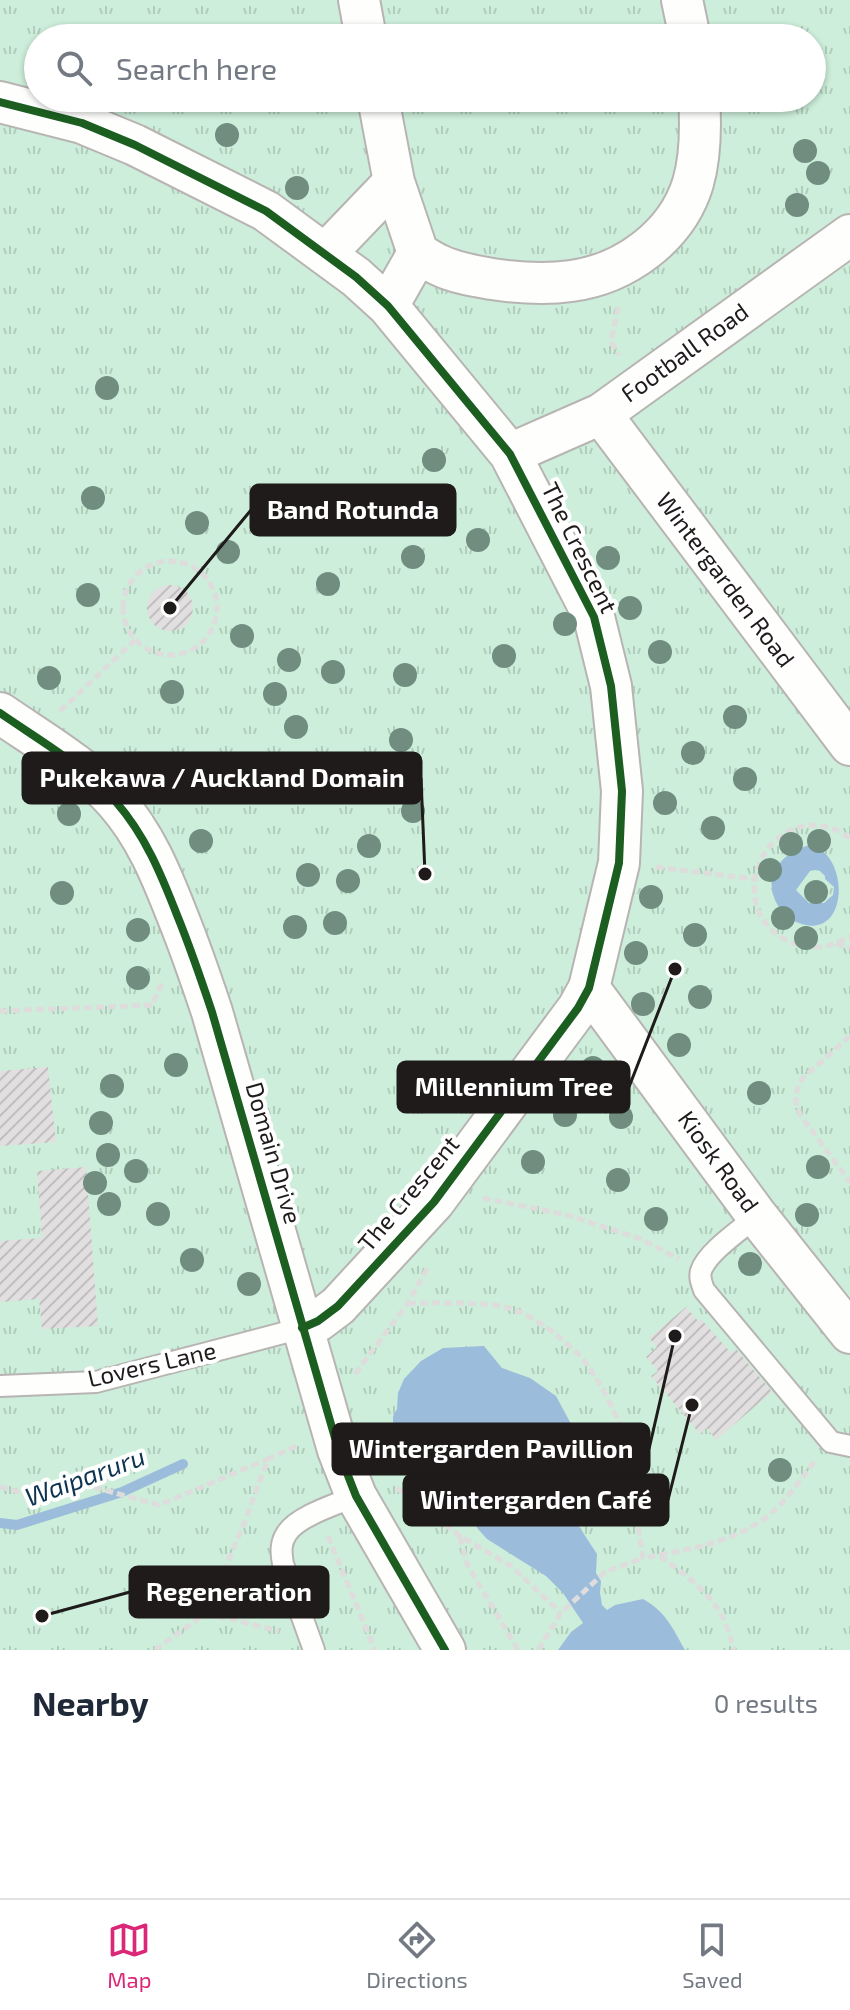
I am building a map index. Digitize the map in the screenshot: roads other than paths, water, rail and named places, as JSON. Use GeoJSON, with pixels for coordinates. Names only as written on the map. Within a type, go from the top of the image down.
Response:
{"type":"FeatureCollection","features":[{"type":"Feature","properties":{"kind":"street"},"geometry":{"type":"LineString","coordinates":[[359,0],[363,24]]}},
{"type":"Feature","properties":{"kind":"street"},"geometry":{"type":"LineString","coordinates":[[682,0],[687,24]]}},
{"type":"Feature","properties":{"kind":"street","name":"The Crescent"},"geometry":{"type":"LineString","coordinates":[[0,102],[24,108]]}},
{"type":"Feature","properties":{"kind":"street","name":"The Crescent"},"geometry":{"type":"LineString","coordinates":[[39,112],[82,123],[135,145],[266,211],[356,277],[388,306],[510,454],[594,617],[611,686],[622,791],[619,863],[589,988],[578,1008],[434,1202],[338,1306],[302,1328]]}},
{"type":"Feature","properties":{"kind":"street"},"geometry":{"type":"LineString","coordinates":[[381,112],[394,182],[418,253],[439,266],[473,276],[519,283],[574,281],[631,260],[651,247],[682,207],[692,185],[699,156],[700,112]]}},
{"type":"Feature","properties":{"kind":"street"},"geometry":{"type":"LineString","coordinates":[[325,254],[394,182]]}},
{"type":"Feature","properties":{"kind":"street","name":"Football Road"},"geometry":{"type":"LineString","coordinates":[[510,454],[601,414],[850,235]]}},
{"type":"Feature","properties":{"kind":"street"},"geometry":{"type":"LineString","coordinates":[[388,306],[418,253]]}},
{"type":"Feature","properties":{"kind":"street","name":"Wintergarden Road"},"geometry":{"type":"LineString","coordinates":[[601,414],[850,745]]}},
{"type":"Feature","properties":{"kind":"street","name":"Domain Drive"},"geometry":{"type":"LineString","coordinates":[[0,713],[84,772],[116,801],[140,834],[159,870],[203,983],[302,1328],[326,1444],[445,1650]]}},
{"type":"Feature","properties":{"kind":"street","name":"Kiosk Road"},"geometry":{"type":"LineString","coordinates":[[589,988],[757,1216],[850,1333]]}},
{"type":"Feature","properties":{"kind":"lane"},"geometry":{"type":"LineString","coordinates":[[757,1216],[710,1256],[701,1271],[701,1280],[708,1298],[840,1444]]}},
{"type":"Feature","properties":{"kind":"lane","name":"Lovers Lane"},"geometry":{"type":"LineString","coordinates":[[0,1386],[96,1382],[302,1328]]}},
{"type":"Feature","properties":{"kind":"lane"},"geometry":{"type":"LineString","coordinates":[[314,1650],[280,1549],[285,1534],[294,1525],[356,1496]]}},
{"type":"Feature","properties":{"kind":"water"},"geometry":{"type":"Polygon","coordinates":[[[810,845],[823,851],[838,878],[839,894],[835,909],[828,920],[816,925],[789,918],[779,907],[773,893],[773,874],[777,866],[800,848],[810,845]],[[810,871],[796,890],[809,903],[824,903],[833,895],[834,887],[820,871],[810,871]]]}},
{"type":"Feature","properties":{"kind":"water"},"geometry":{"type":"Polygon","coordinates":[[[484,1346],[502,1368],[530,1378],[556,1396],[571,1424],[573,1433],[564,1482],[565,1505],[597,1554],[596,1573],[601,1581],[602,1605],[607,1610],[615,1605],[643,1599],[663,1615],[685,1650],[558,1650],[571,1632],[583,1623],[563,1593],[546,1576],[487,1539],[445,1479],[393,1422],[404,1379],[421,1361],[443,1348],[484,1346]]]}},
{"type":"Feature","properties":{"kind":"waterway","name":"Waiparuru"},"geometry":{"type":"LineString","coordinates":[[0,1523],[17,1525],[122,1492],[183,1464]]}},
{"type":"Feature","properties":{"kind":"place","name":"Band Rotunda"},"geometry":{"type":"Point","coordinates":[170,608]}},
{"type":"Feature","properties":{"kind":"place","name":"Pukekawa / Auckland Domain"},"geometry":{"type":"Point","coordinates":[425,874]}},
{"type":"Feature","properties":{"kind":"place","name":"Millennium Tree"},"geometry":{"type":"Point","coordinates":[675,969]}},
{"type":"Feature","properties":{"kind":"place","name":"Wintergarden Pavillion"},"geometry":{"type":"Point","coordinates":[675,1336]}},
{"type":"Feature","properties":{"kind":"place","name":"Wintergarden Café"},"geometry":{"type":"Point","coordinates":[692,1405]}},
{"type":"Feature","properties":{"kind":"place","name":"Regeneration"},"geometry":{"type":"Point","coordinates":[42,1616]}}]}
